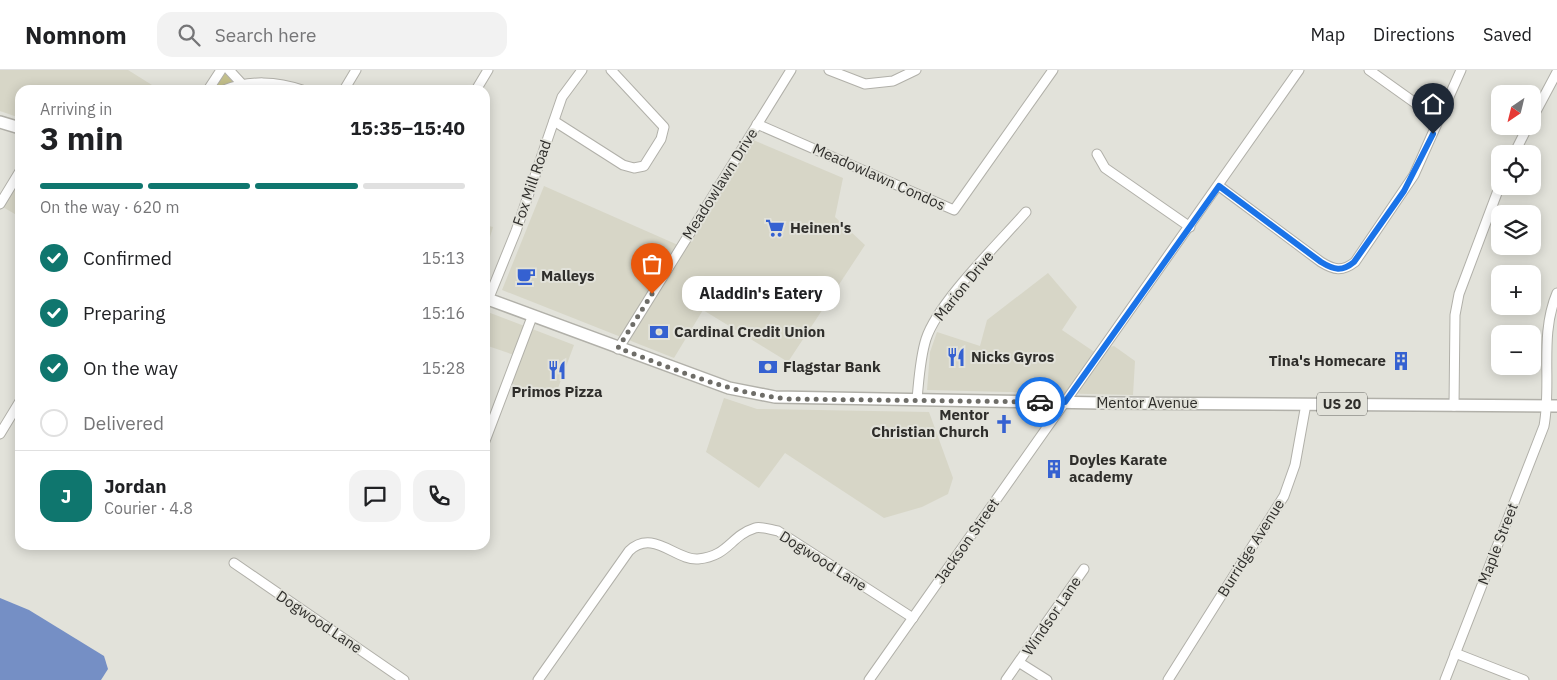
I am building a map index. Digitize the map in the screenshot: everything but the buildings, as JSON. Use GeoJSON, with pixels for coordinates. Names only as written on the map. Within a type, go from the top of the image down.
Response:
{"type":"FeatureCollection","features":[{"type":"Feature","properties":{"kind":"main road"},"geometry":{"type":"LineString","coordinates":[[0,122],[15,126]]}},
{"type":"Feature","properties":{"kind":"main road","name":"Mentor Avenue"},"geometry":{"type":"LineString","coordinates":[[490,300],[729,388],[752,394],[790,399],[1552,406]]}},
{"type":"Feature","properties":{"kind":"street"},"geometry":{"type":"LineString","coordinates":[[211,85],[221,70]]}},
{"type":"Feature","properties":{"kind":"street"},"geometry":{"type":"LineString","coordinates":[[229,70],[242,84]]}},
{"type":"Feature","properties":{"kind":"street"},"geometry":{"type":"LineString","coordinates":[[347,85],[356,70]]}},
{"type":"Feature","properties":{"kind":"street"},"geometry":{"type":"LineString","coordinates":[[479,85],[488,70]]}},
{"type":"Feature","properties":{"kind":"street","name":"Fox Mill Road"},"geometry":{"type":"LineString","coordinates":[[490,292],[516,231],[562,97],[582,70]]}},
{"type":"Feature","properties":{"kind":"street"},"geometry":{"type":"LineString","coordinates":[[554,121],[623,165],[634,168],[644,166],[661,139],[664,126],[611,70]]}},
{"type":"Feature","properties":{"kind":"street","name":"Meadowlawn Drive"},"geometry":{"type":"LineString","coordinates":[[618,348],[791,70]]}},
{"type":"Feature","properties":{"kind":"street"},"geometry":{"type":"LineString","coordinates":[[829,70],[864,84],[892,81],[916,70]]}},
{"type":"Feature","properties":{"kind":"street","name":"Meadowlawn Condos"},"geometry":{"type":"LineString","coordinates":[[757,124],[954,210],[1053,70]]}},
{"type":"Feature","properties":{"kind":"street"},"geometry":{"type":"LineString","coordinates":[[1369,70],[1440,120]]}},
{"type":"Feature","properties":{"kind":"street"},"geometry":{"type":"LineString","coordinates":[[1219,186],[1321,262],[1333,269],[1346,269],[1354,262],[1404,191],[1440,120],[1461,70]]}},
{"type":"Feature","properties":{"kind":"street","name":"Jackson Street"},"geometry":{"type":"LineString","coordinates":[[869,680],[1219,186],[1295,71]]}},
{"type":"Feature","properties":{"kind":"street"},"geometry":{"type":"LineString","coordinates":[[1541,102],[1557,72]]}},
{"type":"Feature","properties":{"kind":"street"},"geometry":{"type":"LineString","coordinates":[[239,85],[269,83],[278,85]]}},
{"type":"Feature","properties":{"kind":"street"},"geometry":{"type":"LineString","coordinates":[[1097,154],[1105,168],[1190,227]]}},
{"type":"Feature","properties":{"kind":"street"},"geometry":{"type":"LineString","coordinates":[[0,204],[15,179]]}},
{"type":"Feature","properties":{"kind":"street"},"geometry":{"type":"LineString","coordinates":[[1454,406],[1455,315],[1458,294],[1496,195]]}},
{"type":"Feature","properties":{"kind":"street","name":"Marion Drive"},"geometry":{"type":"LineString","coordinates":[[917,399],[922,352],[931,328],[957,292],[1026,212]]}},
{"type":"Feature","properties":{"kind":"street","name":"Maple Street"},"geometry":{"type":"LineString","coordinates":[[1445,680],[1552,406],[1548,326],[1557,293]]}},
{"type":"Feature","properties":{"kind":"street"},"geometry":{"type":"LineString","coordinates":[[490,428],[532,317]]}},
{"type":"Feature","properties":{"kind":"street","name":"Burridge Avenue"},"geometry":{"type":"LineString","coordinates":[[1168,680],[1284,496],[1295,465],[1306,404]]}},
{"type":"Feature","properties":{"kind":"street"},"geometry":{"type":"LineString","coordinates":[[0,434],[15,409]]}},
{"type":"Feature","properties":{"kind":"street","name":"Dogwood Lane"},"geometry":{"type":"LineString","coordinates":[[538,680],[629,550],[636,544],[642,543],[661,546],[695,560],[719,555],[737,538],[756,527],[778,531],[912,618]]}},
{"type":"Feature","properties":{"kind":"street","name":"Dogwood Lane"},"geometry":{"type":"LineString","coordinates":[[234,563],[404,680]]}},
{"type":"Feature","properties":{"kind":"street","name":"Windsor Lane"},"geometry":{"type":"LineString","coordinates":[[1006,680],[1020,663],[1084,569]]}},
{"type":"Feature","properties":{"kind":"street"},"geometry":{"type":"LineString","coordinates":[[1455,653],[1524,680]]}},
{"type":"Feature","properties":{"kind":"street","name":"Windsor Lane"},"geometry":{"type":"LineString","coordinates":[[1020,663],[1047,680]]}},
{"type":"Feature","properties":{"kind":"shaded area"},"geometry":{"type":"Polygon","coordinates":[[[0,70],[128,70],[152,85],[15,85],[15,116],[0,111],[0,70]]]}},
{"type":"Feature","properties":{"kind":"shaded area"},"geometry":{"type":"Polygon","coordinates":[[[225,73],[233,82],[225,85],[217,85],[225,73]]]}},
{"type":"Feature","properties":{"kind":"shaded area"},"geometry":{"type":"Polygon","coordinates":[[[746,137],[843,178],[835,217],[865,245],[788,362],[703,310],[674,358],[502,290],[544,186],[678,245],[746,137]]]}},
{"type":"Feature","properties":{"kind":"shaded area"},"geometry":{"type":"Polygon","coordinates":[[[15,185],[15,214],[1,206],[15,185]]]}},
{"type":"Feature","properties":{"kind":"shaded area"},"geometry":{"type":"Polygon","coordinates":[[[490,226],[493,227],[490,237],[490,226]]]}},
{"type":"Feature","properties":{"kind":"shaded area"},"geometry":{"type":"Polygon","coordinates":[[[1048,273],[1077,307],[1062,330],[1093,351],[1114,346],[1135,361],[1133,395],[927,390],[930,352],[937,332],[980,346],[987,320],[1048,273]]]}},
{"type":"Feature","properties":{"kind":"shaded area"},"geometry":{"type":"Polygon","coordinates":[[[490,313],[574,345],[554,399],[510,383],[520,357],[490,347],[490,313]]]}},
{"type":"Feature","properties":{"kind":"shaded area"},"geometry":{"type":"Polygon","coordinates":[[[724,398],[757,409],[929,412],[953,478],[948,494],[922,507],[884,518],[785,453],[759,488],[706,452],[724,398]]]}},
{"type":"Feature","properties":{"kind":"water"},"geometry":{"type":"Polygon","coordinates":[[[0,598],[29,610],[104,656],[108,669],[101,680],[0,680],[0,598]]]}},
{"type":"Feature","properties":{"kind":"way so far"},"geometry":{"type":"LineString","coordinates":[[652,294],[618,348],[729,388],[752,394],[790,399],[917,399],[1040,402]]}},
{"type":"Feature","properties":{"kind":"place","name":"Heinen's"},"geometry":{"type":"Point","coordinates":[775,228]}},
{"type":"Feature","properties":{"kind":"place","name":"Malleys"},"geometry":{"type":"Point","coordinates":[526,276]}},
{"type":"Feature","properties":{"kind":"place","name":"Aladdin's Eatery"},"geometry":{"type":"Point","coordinates":[652,294]}},
{"type":"Feature","properties":{"kind":"place","name":"Cardinal Credit Union"},"geometry":{"type":"Point","coordinates":[659,332]}},
{"type":"Feature","properties":{"kind":"place","name":"Nicks Gyros"},"geometry":{"type":"Point","coordinates":[956,357]}},
{"type":"Feature","properties":{"kind":"place","name":"Tina's Homecare"},"geometry":{"type":"Point","coordinates":[1401,361]}},
{"type":"Feature","properties":{"kind":"place","name":"Flagstar Bank"},"geometry":{"type":"Point","coordinates":[768,367]}},
{"type":"Feature","properties":{"kind":"place","name":"Primos Pizza"},"geometry":{"type":"Point","coordinates":[557,370]}},
{"type":"Feature","properties":{"kind":"place","name":"Mentor Christian Church"},"geometry":{"type":"Point","coordinates":[1004,424]}},
{"type":"Feature","properties":{"kind":"place","name":"Doyles Karate academy"},"geometry":{"type":"Point","coordinates":[1054,469]}},
{"type":"Feature","properties":{"kind":"route"},"geometry":{"type":"LineString","coordinates":[[1040,402],[1065,402],[1219,186],[1321,262],[1333,269],[1346,269],[1354,262],[1404,191],[1433,134]]}}]}
